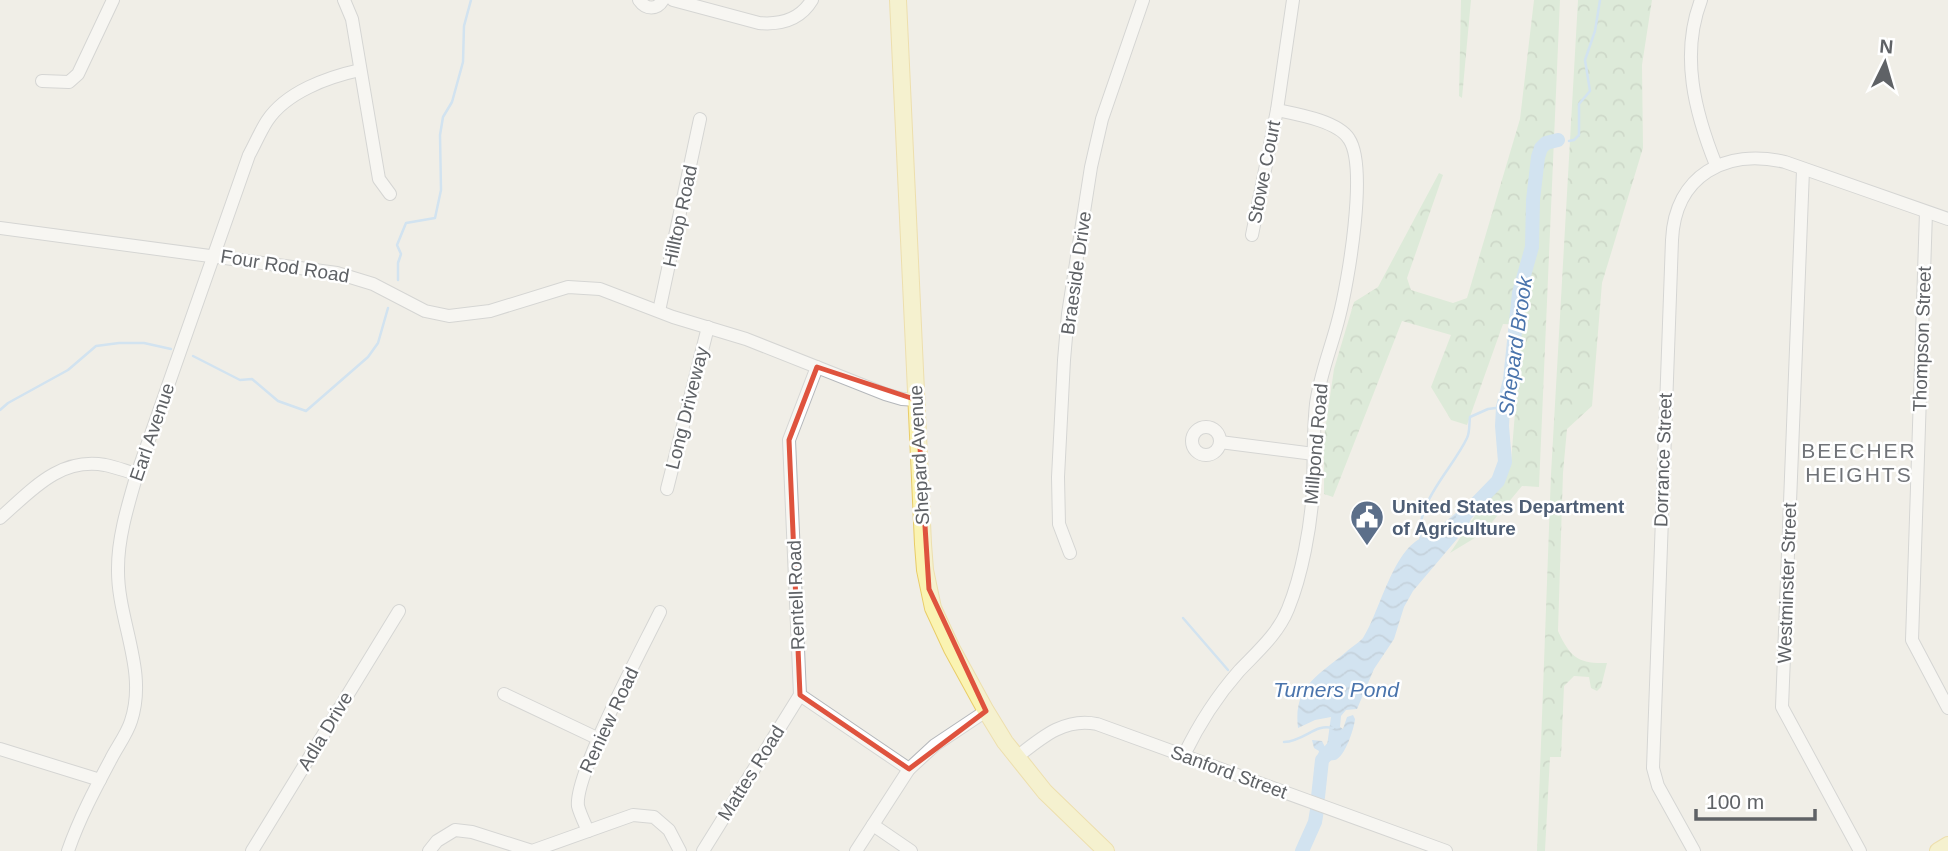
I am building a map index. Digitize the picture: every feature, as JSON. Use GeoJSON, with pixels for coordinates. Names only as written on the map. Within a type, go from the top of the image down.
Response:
{"type":"FeatureCollection","features":[{"type":"Feature","properties":{"kind":"main road","name":"Shepard Avenue"},"geometry":{"type":"LineString","coordinates":[[900,1],[923,544],[929,589],[942,629],[986,712],[1045,792],[1106,851]]}},
{"type":"Feature","properties":{"kind":"main road"},"geometry":{"type":"LineString","coordinates":[[1938,851],[1948,845]]}},
{"type":"Feature","properties":{"kind":"street"},"geometry":{"type":"LineString","coordinates":[[43,81],[69,82],[78,74],[113,0]]}},
{"type":"Feature","properties":{"kind":"street"},"geometry":{"type":"LineString","coordinates":[[344,0],[352,19],[379,179],[390,194]]}},
{"type":"Feature","properties":{"kind":"street"},"geometry":{"type":"LineString","coordinates":[[639,0],[644,6],[652,8],[659,6],[663,0]]}},
{"type":"Feature","properties":{"kind":"street"},"geometry":{"type":"LineString","coordinates":[[673,0],[772,24],[796,17],[807,9],[811,0]]}},
{"type":"Feature","properties":{"kind":"street","name":"Braeside Drive"},"geometry":{"type":"LineString","coordinates":[[1070,553],[1059,524],[1058,477],[1068,314],[1091,167],[1102,119],[1143,0]]}},
{"type":"Feature","properties":{"kind":"street","name":"Stowe Court"},"geometry":{"type":"LineString","coordinates":[[1252,235],[1277,110],[1293,0]]}},
{"type":"Feature","properties":{"kind":"street"},"geometry":{"type":"LineString","coordinates":[[1701,0],[1692,41],[1691,84],[1700,125],[1716,165]]}},
{"type":"Feature","properties":{"kind":"street","name":"Earl Avenue"},"geometry":{"type":"LineString","coordinates":[[68,851],[74,833],[131,721],[137,676],[124,620],[118,569],[125,518],[137,474],[249,155],[268,119],[294,96],[330,77],[360,70]]}},
{"type":"Feature","properties":{"kind":"street","name":"Millpond Road"},"geometry":{"type":"LineString","coordinates":[[1184,755],[1220,695],[1274,632],[1288,608],[1298,576],[1309,519],[1320,383],[1347,282],[1358,177],[1356,156],[1349,137],[1315,118],[1277,110]]}},
{"type":"Feature","properties":{"kind":"street","name":"Hilltop Road"},"geometry":{"type":"LineString","coordinates":[[659,311],[700,119]]}},
{"type":"Feature","properties":{"kind":"street","name":"Dorrance Street"},"geometry":{"type":"LineString","coordinates":[[1694,851],[1658,786],[1653,768],[1672,230],[1678,207],[1690,186],[1716,165],[1730,160],[1759,157],[1785,162],[1948,219]]}},
{"type":"Feature","properties":{"kind":"street","name":"Westminster Street"},"geometry":{"type":"LineString","coordinates":[[1803,170],[1782,707],[1860,851]]}},
{"type":"Feature","properties":{"kind":"street","name":"Thompson Street"},"geometry":{"type":"LineString","coordinates":[[1926,212],[1912,640],[1948,708]]}},
{"type":"Feature","properties":{"kind":"street","name":"Four Rod Road"},"geometry":{"type":"LineString","coordinates":[[0,228],[310,268],[355,277],[437,315],[476,315],[551,291],[580,286],[600,289],[746,339],[902,399],[917,400]]}},
{"type":"Feature","properties":{"kind":"street","name":"Long Driveway"},"geometry":{"type":"LineString","coordinates":[[667,489],[708,327]]}},
{"type":"Feature","properties":{"kind":"street","name":"Rentell Road"},"geometry":{"type":"LineString","coordinates":[[800,695],[789,440],[817,367]]}},
{"type":"Feature","properties":{"kind":"street"},"geometry":{"type":"LineString","coordinates":[[1220,442],[1314,454]]}},
{"type":"Feature","properties":{"kind":"street"},"geometry":{"type":"LineString","coordinates":[[0,518],[53,472],[78,464],[104,465],[137,474]]}},
{"type":"Feature","properties":{"kind":"street","name":"Adla Drive"},"geometry":{"type":"LineString","coordinates":[[252,851],[398,611]]}},
{"type":"Feature","properties":{"kind":"street","name":"Reniew Road"},"geometry":{"type":"LineString","coordinates":[[588,831],[578,806],[581,782],[660,612]]}},
{"type":"Feature","properties":{"kind":"street"},"geometry":{"type":"LineString","coordinates":[[504,694],[599,739]]}},
{"type":"Feature","properties":{"kind":"street"},"geometry":{"type":"LineString","coordinates":[[800,695],[909,769]]}},
{"type":"Feature","properties":{"kind":"street","name":"Mattes Road"},"geometry":{"type":"LineString","coordinates":[[703,851],[800,695]]}},
{"type":"Feature","properties":{"kind":"street"},"geometry":{"type":"LineString","coordinates":[[856,851],[909,769],[935,745],[986,712]]}},
{"type":"Feature","properties":{"kind":"street","name":"Sanford Street"},"geometry":{"type":"LineString","coordinates":[[1017,757],[1056,729],[1077,722],[1097,724],[1446,851]]}},
{"type":"Feature","properties":{"kind":"street"},"geometry":{"type":"LineString","coordinates":[[0,749],[100,780]]}},
{"type":"Feature","properties":{"kind":"street"},"geometry":{"type":"LineString","coordinates":[[429,851],[437,841],[455,830],[472,832],[532,851],[633,815],[654,817],[669,830],[680,851]]}},
{"type":"Feature","properties":{"kind":"street"},"geometry":{"type":"LineString","coordinates":[[873,825],[911,851]]}},
{"type":"Feature","properties":{"kind":"highlighted area"},"geometry":{"type":"Polygon","coordinates":[[[817,367],[917,400],[929,589],[986,711],[909,769],[800,695],[789,440],[817,367]]]}},
{"type":"Feature","properties":{"kind":"green space"},"geometry":{"type":"Polygon","coordinates":[[[1461,0],[1471,0],[1462,98],[1459,96],[1461,0]]]}},
{"type":"Feature","properties":{"kind":"green space"},"geometry":{"type":"Polygon","coordinates":[[[1534,0],[1560,0],[1539,487],[1522,486],[1483,533],[1450,553],[1511,462],[1522,325],[1503,324],[1467,425],[1451,420],[1431,387],[1451,335],[1402,321],[1333,497],[1324,494],[1324,438],[1334,369],[1354,302],[1378,287],[1439,173],[1443,175],[1407,278],[1411,290],[1453,303],[1467,298],[1520,119],[1534,0]]]}},
{"type":"Feature","properties":{"kind":"green space"},"geometry":{"type":"Polygon","coordinates":[[[1578,0],[1652,0],[1642,65],[1643,148],[1602,283],[1592,406],[1567,429],[1563,473],[1558,631],[1576,657],[1589,662],[1607,663],[1601,687],[1597,691],[1591,688],[1589,677],[1574,676],[1564,686],[1561,757],[1550,757],[1545,851],[1537,851],[1551,474],[1578,0]]]}},
{"type":"Feature","properties":{"kind":"water","name":"Turners Pond"},"geometry":{"type":"Polygon","coordinates":[[[1477,504],[1468,526],[1413,591],[1404,607],[1394,639],[1374,669],[1357,709],[1346,710],[1341,716],[1340,727],[1343,729],[1347,717],[1353,715],[1355,719],[1351,736],[1342,754],[1335,760],[1317,760],[1319,751],[1314,748],[1312,740],[1322,741],[1325,747],[1327,746],[1331,717],[1315,720],[1298,728],[1299,702],[1304,692],[1317,676],[1363,638],[1389,580],[1406,551],[1456,513],[1477,504]]]}},
{"type":"Feature","properties":{"kind":"waterway"},"geometry":{"type":"LineString","coordinates":[[398,280],[401,254],[397,245],[406,223],[435,218],[441,190],[440,135],[443,117],[452,102],[463,62],[464,26],[471,0]]}},
{"type":"Feature","properties":{"kind":"waterway","name":"Shepard Brook"},"geometry":{"type":"LineString","coordinates":[[1569,141],[1579,135],[1579,104],[1590,91],[1585,60],[1595,31],[1600,0]]}},
{"type":"Feature","properties":{"kind":"waterway","name":"Shepard Brook"},"geometry":{"type":"LineString","coordinates":[[1463,517],[1498,481],[1505,462],[1503,407],[1510,380],[1519,293],[1532,247],[1533,200],[1538,157],[1546,143],[1558,140]]}},
{"type":"Feature","properties":{"kind":"waterway"},"geometry":{"type":"LineString","coordinates":[[193,356],[240,380],[252,379],[278,401],[306,411],[368,357],[378,343],[388,308]]}},
{"type":"Feature","properties":{"kind":"waterway"},"geometry":{"type":"LineString","coordinates":[[0,410],[68,370],[96,346],[144,343],[171,349]]}},
{"type":"Feature","properties":{"kind":"waterway"},"geometry":{"type":"LineString","coordinates":[[1421,541],[1423,513],[1467,438],[1470,417],[1488,409],[1503,407]]}},
{"type":"Feature","properties":{"kind":"waterway"},"geometry":{"type":"LineString","coordinates":[[1183,618],[1228,670]]}},
{"type":"Feature","properties":{"kind":"waterway"},"geometry":{"type":"LineString","coordinates":[[1284,742],[1298,739],[1321,728],[1333,728]]}},
{"type":"Feature","properties":{"kind":"waterway","name":"Shepard Brook"},"geometry":{"type":"LineString","coordinates":[[1318,797],[1322,760],[1334,746]]}},
{"type":"Feature","properties":{"kind":"waterway","name":"Shepard Brook"},"geometry":{"type":"LineString","coordinates":[[1302,851],[1315,822],[1317,810]]}},
{"type":"Feature","properties":{"kind":"place","name":"United States Department of Agriculture"},"geometry":{"type":"Point","coordinates":[1367,547]}},
{"type":"Feature","properties":{"kind":"district","name":"BEECHER HEIGHTS"},"geometry":{"type":"Point","coordinates":[1859,462]}}]}
